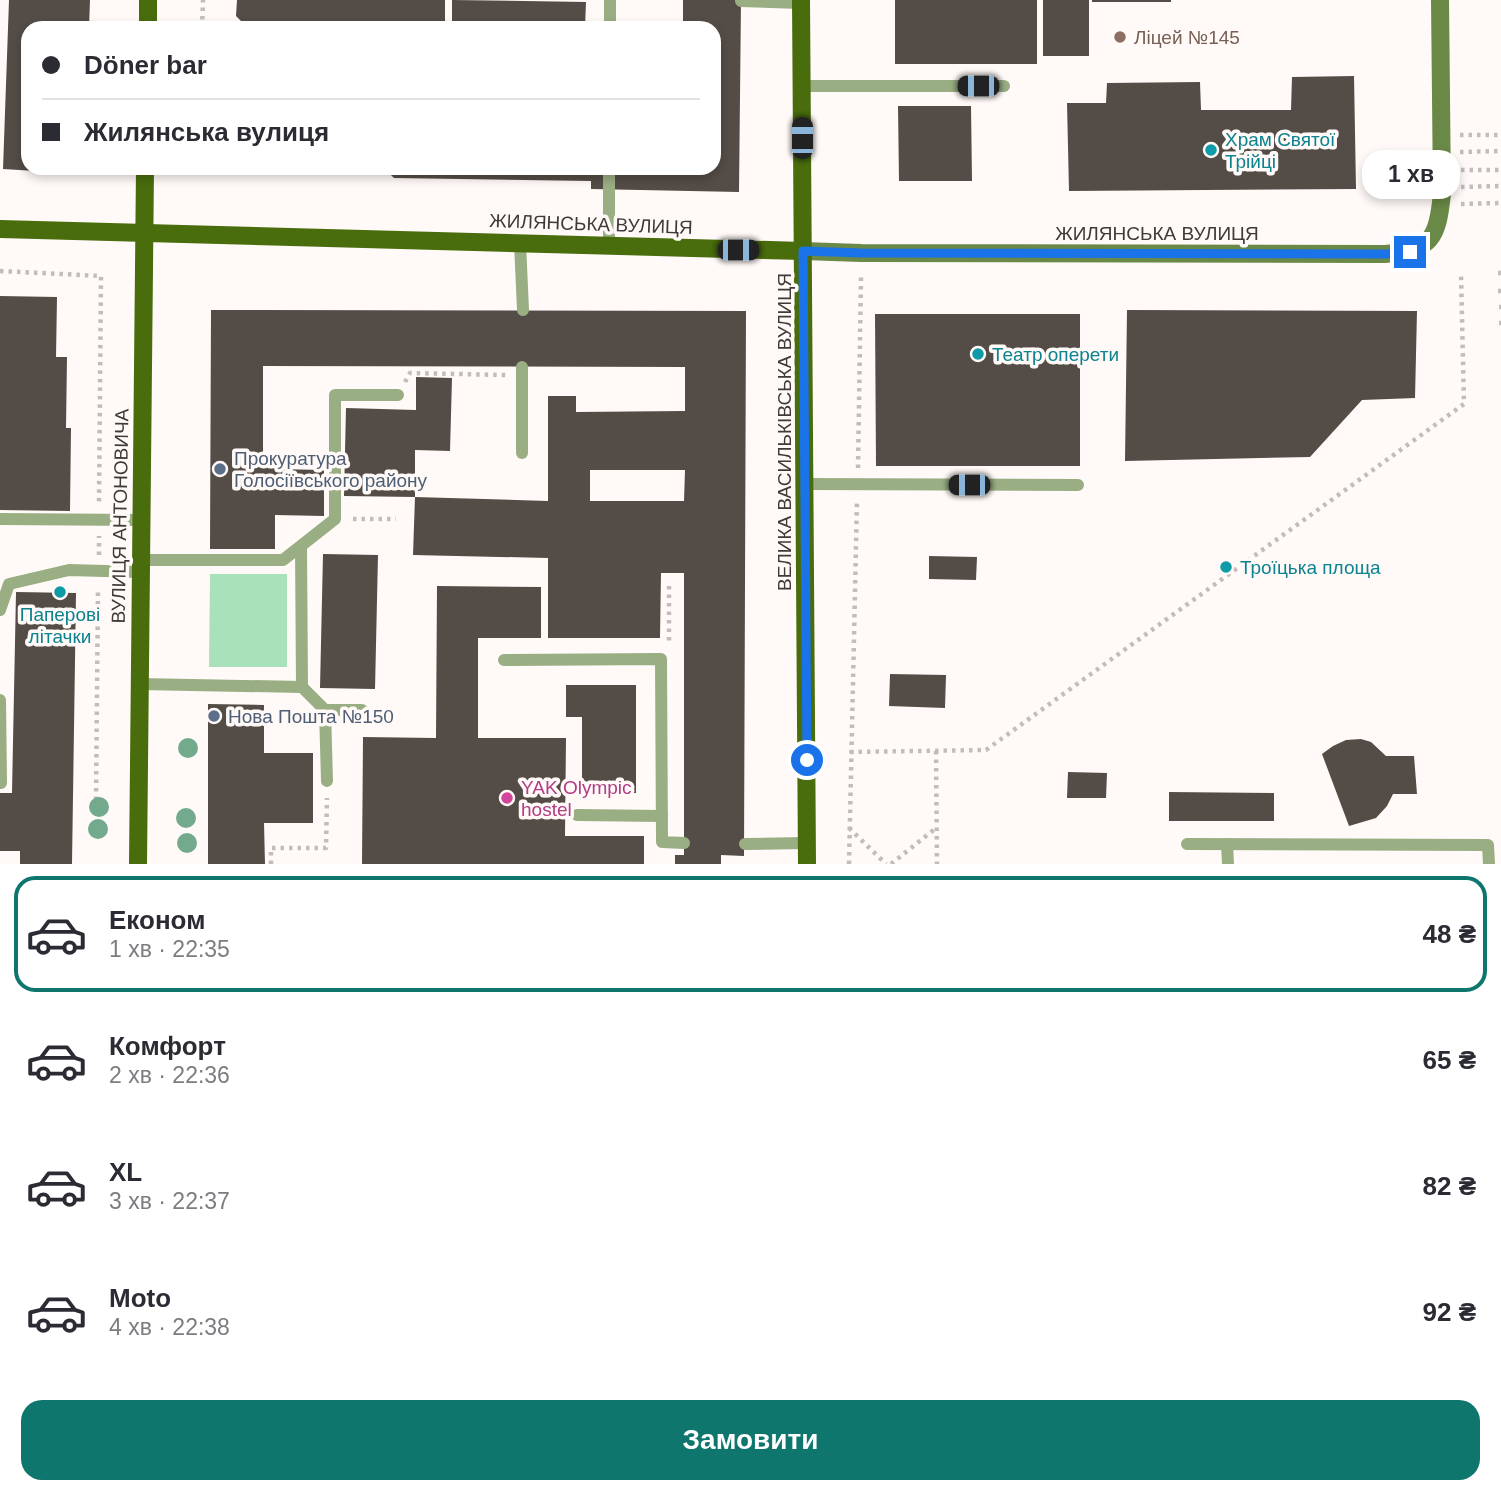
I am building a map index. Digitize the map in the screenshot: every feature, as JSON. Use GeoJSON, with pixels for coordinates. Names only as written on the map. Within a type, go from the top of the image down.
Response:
{"type":"FeatureCollection","features":[{"type":"Feature","properties":{"kind":"main road"},"geometry":{"type":"LineString","coordinates":[[148,0],[148,21]]}},
{"type":"Feature","properties":{"kind":"main road","name":"ЖИЛЯНСЬКА ВУЛИЦЯ"},"geometry":{"type":"LineString","coordinates":[[0,229],[861,253],[1410,252],[1429,242],[1439,221],[1442,194],[1440,0]]}},
{"type":"Feature","properties":{"kind":"main road","name":"ВЕЛИКА ВАСИЛЬКІВСЬКА ВУЛИЦЯ"},"geometry":{"type":"LineString","coordinates":[[801,1],[807,864]]}},
{"type":"Feature","properties":{"kind":"main road","name":"ВУЛИЦЯ АНТОНОВИЧА"},"geometry":{"type":"LineString","coordinates":[[138,864],[145,175]]}},
{"type":"Feature","properties":{"kind":"lane"},"geometry":{"type":"LineString","coordinates":[[610,0],[610,21]]}},
{"type":"Feature","properties":{"kind":"lane"},"geometry":{"type":"LineString","coordinates":[[741,1],[801,1]]}},
{"type":"Feature","properties":{"kind":"lane"},"geometry":{"type":"LineString","coordinates":[[802,86],[1004,86]]}},
{"type":"Feature","properties":{"kind":"lane"},"geometry":{"type":"LineString","coordinates":[[609,175],[609,246]]}},
{"type":"Feature","properties":{"kind":"lane"},"geometry":{"type":"LineString","coordinates":[[520,243],[523,310]]}},
{"type":"Feature","properties":{"kind":"lane"},"geometry":{"type":"LineString","coordinates":[[522,371],[522,453]]}},
{"type":"Feature","properties":{"kind":"lane"},"geometry":{"type":"LineString","coordinates":[[0,610],[9,584],[69,570],[98,571],[140,566],[284,561],[335,519],[335,395],[398,395]]}},
{"type":"Feature","properties":{"kind":"lane"},"geometry":{"type":"LineString","coordinates":[[806,484],[1078,485]]}},
{"type":"Feature","properties":{"kind":"lane"},"geometry":{"type":"LineString","coordinates":[[0,519],[140,520]]}},
{"type":"Feature","properties":{"kind":"lane"},"geometry":{"type":"LineString","coordinates":[[301,547],[302,687]]}},
{"type":"Feature","properties":{"kind":"lane"},"geometry":{"type":"LineString","coordinates":[[504,660],[661,659],[662,842],[684,843]]}},
{"type":"Feature","properties":{"kind":"lane"},"geometry":{"type":"LineString","coordinates":[[139,684],[302,687],[325,710],[327,781]]}},
{"type":"Feature","properties":{"kind":"lane"},"geometry":{"type":"LineString","coordinates":[[0,699],[2,783]]}},
{"type":"Feature","properties":{"kind":"lane"},"geometry":{"type":"LineString","coordinates":[[325,710],[362,710]]}},
{"type":"Feature","properties":{"kind":"lane"},"geometry":{"type":"LineString","coordinates":[[577,815],[662,816]]}},
{"type":"Feature","properties":{"kind":"lane"},"geometry":{"type":"LineString","coordinates":[[745,844],[807,843]]}},
{"type":"Feature","properties":{"kind":"lane"},"geometry":{"type":"LineString","coordinates":[[1187,844],[1488,845],[1489,864]]}},
{"type":"Feature","properties":{"kind":"lane"},"geometry":{"type":"LineString","coordinates":[[1227,844],[1228,864]]}},
{"type":"Feature","properties":{"kind":"path"},"geometry":{"type":"LineString","coordinates":[[202,21],[203,0]]}},
{"type":"Feature","properties":{"kind":"path"},"geometry":{"type":"LineString","coordinates":[[1459,135],[1501,135]]}},
{"type":"Feature","properties":{"kind":"path"},"geometry":{"type":"LineString","coordinates":[[1459,152],[1501,151]]}},
{"type":"Feature","properties":{"kind":"path"},"geometry":{"type":"LineString","coordinates":[[1460,170],[1501,170]]}},
{"type":"Feature","properties":{"kind":"path"},"geometry":{"type":"LineString","coordinates":[[1460,187],[1501,186]]}},
{"type":"Feature","properties":{"kind":"path"},"geometry":{"type":"LineString","coordinates":[[1460,204],[1501,202]]}},
{"type":"Feature","properties":{"kind":"path"},"geometry":{"type":"LineString","coordinates":[[0,271],[101,276],[99,463]]}},
{"type":"Feature","properties":{"kind":"path"},"geometry":{"type":"LineString","coordinates":[[850,752],[986,750],[1464,404],[1461,274]]}},
{"type":"Feature","properties":{"kind":"path"},"geometry":{"type":"LineString","coordinates":[[849,864],[861,277]]}},
{"type":"Feature","properties":{"kind":"path"},"geometry":{"type":"LineString","coordinates":[[398,395],[410,373],[522,371]]}},
{"type":"Feature","properties":{"kind":"path"},"geometry":{"type":"LineString","coordinates":[[335,519],[396,519]]}},
{"type":"Feature","properties":{"kind":"path"},"geometry":{"type":"LineString","coordinates":[[96,800],[98,571]]}},
{"type":"Feature","properties":{"kind":"path"},"geometry":{"type":"LineString","coordinates":[[661,659],[668,643],[668,586]]}},
{"type":"Feature","properties":{"kind":"path"},"geometry":{"type":"LineString","coordinates":[[936,751],[937,864]]}},
{"type":"Feature","properties":{"kind":"path"},"geometry":{"type":"LineString","coordinates":[[271,864],[271,848],[326,848],[327,781]]}},
{"type":"Feature","properties":{"kind":"path"},"geometry":{"type":"LineString","coordinates":[[849,828],[888,864],[937,827]]}},
{"type":"Feature","properties":{"kind":"green space"},"geometry":{"type":"Polygon","coordinates":[[[210,574],[287,574],[287,667],[209,667],[210,574]]]}},
{"type":"Feature","properties":{"kind":"building"},"geometry":{"type":"Polygon","coordinates":[[[9,0],[90,0],[89,21],[21,21],[21,170],[3,169],[9,0]]]}},
{"type":"Feature","properties":{"kind":"building"},"geometry":{"type":"Polygon","coordinates":[[[237,0],[445,0],[445,21],[241,21],[236,16],[237,0]]]}},
{"type":"Feature","properties":{"kind":"building"},"geometry":{"type":"Polygon","coordinates":[[[452,0],[586,2],[585,21],[452,21],[452,0]]]}},
{"type":"Feature","properties":{"kind":"building"},"geometry":{"type":"Polygon","coordinates":[[[683,0],[741,0],[739,192],[591,189],[591,181],[394,178],[391,175],[721,175],[721,21],[683,21],[683,0]]]}},
{"type":"Feature","properties":{"kind":"building"},"geometry":{"type":"Polygon","coordinates":[[[895,0],[1037,0],[1037,64],[895,64],[895,0]]]}},
{"type":"Feature","properties":{"kind":"building"},"geometry":{"type":"Polygon","coordinates":[[[1043,0],[1089,0],[1089,56],[1043,56],[1043,0]]]}},
{"type":"Feature","properties":{"kind":"building"},"geometry":{"type":"Polygon","coordinates":[[[1171,0],[1171,2],[1092,2],[1171,0]]]}},
{"type":"Feature","properties":{"kind":"building","name":"Храм Святої Трійці"},"geometry":{"type":"Polygon","coordinates":[[[1354,76],[1356,189],[1069,191],[1067,103],[1106,103],[1107,83],[1200,82],[1201,110],[1291,110],[1292,77],[1354,76]]]}},
{"type":"Feature","properties":{"kind":"building"},"geometry":{"type":"Polygon","coordinates":[[[898,106],[971,106],[972,181],[899,181],[898,106]]]}},
{"type":"Feature","properties":{"kind":"building"},"geometry":{"type":"Polygon","coordinates":[[[0,296],[57,297],[56,357],[67,357],[66,428],[71,428],[70,511],[0,510],[0,296]]]}},
{"type":"Feature","properties":{"kind":"building"},"geometry":{"type":"Polygon","coordinates":[[[211,310],[746,311],[744,856],[721,855],[721,864],[675,864],[675,855],[684,855],[684,573],[661,573],[660,638],[548,638],[548,558],[413,555],[415,497],[548,501],[548,396],[576,396],[576,412],[685,411],[685,367],[263,366],[263,455],[275,455],[275,469],[324,470],[324,516],[275,515],[275,549],[210,549],[211,310]],[[590,470],[590,501],[684,501],[685,470],[590,470]]]}},
{"type":"Feature","properties":{"kind":"building"},"geometry":{"type":"Polygon","coordinates":[[[1127,310],[1417,311],[1415,398],[1362,400],[1310,457],[1125,461],[1127,310]]]}},
{"type":"Feature","properties":{"kind":"building","name":"Театр оперети"},"geometry":{"type":"Polygon","coordinates":[[[875,314],[1080,314],[1080,466],[876,466],[875,314]]]}},
{"type":"Feature","properties":{"kind":"building"},"geometry":{"type":"Polygon","coordinates":[[[416,377],[452,378],[450,451],[415,450],[415,497],[344,496],[346,408],[416,410],[416,377]]]}},
{"type":"Feature","properties":{"kind":"building"},"geometry":{"type":"Polygon","coordinates":[[[323,554],[378,555],[375,689],[320,688],[323,554]]]}},
{"type":"Feature","properties":{"kind":"building"},"geometry":{"type":"Polygon","coordinates":[[[929,556],[977,557],[976,580],[929,579],[929,556]]]}},
{"type":"Feature","properties":{"kind":"building"},"geometry":{"type":"Polygon","coordinates":[[[437,586],[541,587],[541,638],[478,638],[478,738],[566,738],[565,836],[644,836],[644,864],[362,864],[363,737],[436,738],[437,586]]]}},
{"type":"Feature","properties":{"kind":"building"},"geometry":{"type":"Polygon","coordinates":[[[16,592],[76,593],[72,864],[20,864],[20,851],[0,851],[0,793],[12,793],[16,592]]]}},
{"type":"Feature","properties":{"kind":"building"},"geometry":{"type":"Polygon","coordinates":[[[890,674],[946,675],[945,708],[889,706],[890,674]]]}},
{"type":"Feature","properties":{"kind":"building"},"geometry":{"type":"Polygon","coordinates":[[[566,685],[636,685],[636,793],[582,793],[582,717],[566,717],[566,685]]]}},
{"type":"Feature","properties":{"kind":"building"},"geometry":{"type":"Polygon","coordinates":[[[208,704],[264,705],[264,753],[313,753],[313,823],[264,823],[265,864],[208,864],[208,704]]]}},
{"type":"Feature","properties":{"kind":"building"},"geometry":{"type":"Polygon","coordinates":[[[1361,739],[1371,742],[1386,756],[1414,756],[1417,794],[1393,794],[1376,818],[1349,826],[1322,754],[1346,740],[1361,739]]]}},
{"type":"Feature","properties":{"kind":"building"},"geometry":{"type":"Polygon","coordinates":[[[1068,772],[1107,773],[1106,798],[1067,798],[1068,772]]]}},
{"type":"Feature","properties":{"kind":"building"},"geometry":{"type":"Polygon","coordinates":[[[1169,792],[1274,793],[1274,821],[1169,821],[1169,792]]]}},
{"type":"Feature","properties":{"kind":"place","name":"Ліцей №145"},"geometry":{"type":"Point","coordinates":[1120,37]}},
{"type":"Feature","properties":{"kind":"place","name":"Храм Святої Трійці"},"geometry":{"type":"Point","coordinates":[1211,150]}},
{"type":"Feature","properties":{"kind":"place","name":"Театр оперети"},"geometry":{"type":"Point","coordinates":[978,354]}},
{"type":"Feature","properties":{"kind":"place","name":"Прокуратура Голосіївського району"},"geometry":{"type":"Point","coordinates":[220,469]}},
{"type":"Feature","properties":{"kind":"place","name":"Троїцька площа"},"geometry":{"type":"Point","coordinates":[1226,567]}},
{"type":"Feature","properties":{"kind":"place","name":"Паперові літачки"},"geometry":{"type":"Point","coordinates":[60,592]}},
{"type":"Feature","properties":{"kind":"place","name":"Нова Пошта №150"},"geometry":{"type":"Point","coordinates":[214,716]}},
{"type":"Feature","properties":{"kind":"place","name":"YAK Olympic hostel"},"geometry":{"type":"Point","coordinates":[507,798]}},
{"type":"Feature","properties":{"kind":"route"},"geometry":{"type":"LineString","coordinates":[[807,760],[803,251],[1114,254],[1410,252]]}}]}
